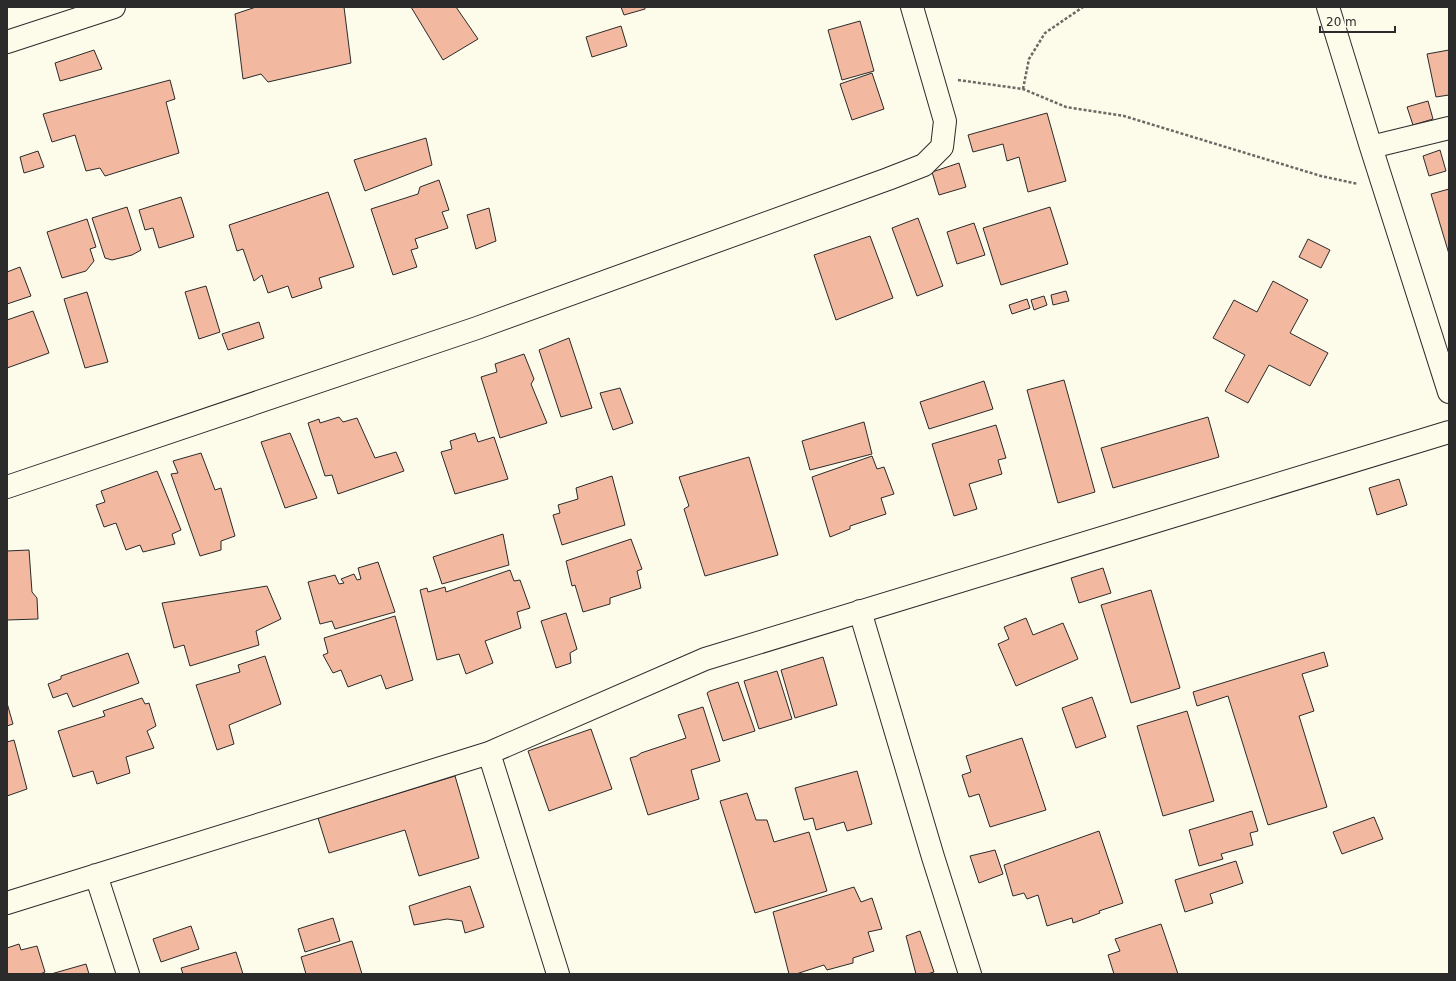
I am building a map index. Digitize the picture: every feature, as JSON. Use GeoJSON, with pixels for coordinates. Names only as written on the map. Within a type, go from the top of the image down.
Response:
{"type":"FeatureCollection","features":[{"type":"Feature","properties":{"kind":"street"},"geometry":{"type":"LineString","coordinates":[[7,42],[114,7]]}},
{"type":"Feature","properties":{"kind":"street"},"geometry":{"type":"LineString","coordinates":[[7,487],[477,328],[924,165],[942,147],[945,121],[912,7]]}},
{"type":"Feature","properties":{"kind":"street"},"geometry":{"type":"LineString","coordinates":[[1328,7],[1371,148],[1449,392]]}},
{"type":"Feature","properties":{"kind":"street"},"geometry":{"type":"LineString","coordinates":[[1371,148],[1449,128]]}},
{"type":"Feature","properties":{"kind":"street"},"geometry":{"type":"LineString","coordinates":[[7,903],[489,752],[705,659],[1449,432]]}},
{"type":"Feature","properties":{"kind":"street"},"geometry":{"type":"LineString","coordinates":[[860,611],[932,857],[970,974]]}},
{"type":"Feature","properties":{"kind":"street"},"geometry":{"type":"LineString","coordinates":[[489,752],[558,974]]}},
{"type":"Feature","properties":{"kind":"street"},"geometry":{"type":"LineString","coordinates":[[96,874],[128,974]]}},
{"type":"Feature","properties":{"kind":"path"},"geometry":{"type":"LineString","coordinates":[[1023,89],[1029,59],[1045,33],[1083,7]]}},
{"type":"Feature","properties":{"kind":"path"},"geometry":{"type":"LineString","coordinates":[[932,76],[1023,89],[1066,107],[1124,116],[1321,176],[1385,189]]}},
{"type":"Feature","properties":{"kind":"building"},"geometry":{"type":"Polygon","coordinates":[[[256,7],[344,7],[351,63],[268,82],[261,74],[243,79],[235,14],[256,7]]]}},
{"type":"Feature","properties":{"kind":"building"},"geometry":{"type":"Polygon","coordinates":[[[411,7],[456,7],[478,39],[443,60],[411,7]]]}},
{"type":"Feature","properties":{"kind":"building"},"geometry":{"type":"Polygon","coordinates":[[[621,7],[645,7],[645,9],[624,15],[621,7]]]}},
{"type":"Feature","properties":{"kind":"building"},"geometry":{"type":"Polygon","coordinates":[[[860,21],[874,71],[842,80],[828,30],[860,21]]]}},
{"type":"Feature","properties":{"kind":"building"},"geometry":{"type":"Polygon","coordinates":[[[621,26],[627,46],[592,57],[586,37],[621,26]]]}},
{"type":"Feature","properties":{"kind":"building"},"geometry":{"type":"Polygon","coordinates":[[[94,50],[102,69],[60,81],[55,63],[94,50]]]}},
{"type":"Feature","properties":{"kind":"building"},"geometry":{"type":"Polygon","coordinates":[[[1449,50],[1449,95],[1436,97],[1427,54],[1449,50]]]}},
{"type":"Feature","properties":{"kind":"building"},"geometry":{"type":"Polygon","coordinates":[[[872,73],[884,109],[852,120],[840,84],[872,73]]]}},
{"type":"Feature","properties":{"kind":"building"},"geometry":{"type":"Polygon","coordinates":[[[170,80],[175,99],[166,102],[179,153],[105,176],[100,168],[86,171],[75,135],[52,142],[43,114],[170,80]]]}},
{"type":"Feature","properties":{"kind":"building"},"geometry":{"type":"Polygon","coordinates":[[[1428,101],[1433,119],[1413,125],[1407,107],[1428,101]]]}},
{"type":"Feature","properties":{"kind":"building"},"geometry":{"type":"Polygon","coordinates":[[[1047,113],[1066,181],[1028,192],[1019,157],[1007,161],[1003,144],[973,152],[968,135],[1047,113]]]}},
{"type":"Feature","properties":{"kind":"building"},"geometry":{"type":"Polygon","coordinates":[[[426,138],[432,165],[365,191],[354,160],[426,138]]]}},
{"type":"Feature","properties":{"kind":"building"},"geometry":{"type":"Polygon","coordinates":[[[1440,150],[1446,171],[1429,176],[1423,156],[1440,150]]]}},
{"type":"Feature","properties":{"kind":"building"},"geometry":{"type":"Polygon","coordinates":[[[38,151],[44,167],[24,173],[20,157],[38,151]]]}},
{"type":"Feature","properties":{"kind":"building"},"geometry":{"type":"Polygon","coordinates":[[[959,163],[966,187],[939,195],[932,172],[959,163]]]}},
{"type":"Feature","properties":{"kind":"building"},"geometry":{"type":"Polygon","coordinates":[[[439,180],[449,210],[442,212],[448,228],[415,239],[418,248],[411,250],[417,267],[393,275],[371,209],[418,194],[420,187],[439,180]]]}},
{"type":"Feature","properties":{"kind":"building"},"geometry":{"type":"Polygon","coordinates":[[[1449,189],[1449,254],[1431,194],[1449,189]]]}},
{"type":"Feature","properties":{"kind":"building"},"geometry":{"type":"Polygon","coordinates":[[[328,192],[354,267],[319,278],[322,288],[292,298],[288,286],[268,293],[262,275],[254,281],[243,249],[237,251],[229,225],[328,192]]]}},
{"type":"Feature","properties":{"kind":"building"},"geometry":{"type":"Polygon","coordinates":[[[181,197],[194,237],[159,248],[153,228],[145,230],[139,210],[181,197]]]}},
{"type":"Feature","properties":{"kind":"building"},"geometry":{"type":"Polygon","coordinates":[[[127,207],[141,250],[132,255],[112,260],[105,258],[92,218],[127,207]]]}},
{"type":"Feature","properties":{"kind":"building"},"geometry":{"type":"Polygon","coordinates":[[[1050,207],[1068,264],[1001,285],[983,228],[1050,207]]]}},
{"type":"Feature","properties":{"kind":"building"},"geometry":{"type":"Polygon","coordinates":[[[489,208],[496,241],[476,249],[467,215],[489,208]]]}},
{"type":"Feature","properties":{"kind":"building"},"geometry":{"type":"Polygon","coordinates":[[[918,218],[943,286],[917,296],[892,228],[918,218]]]}},
{"type":"Feature","properties":{"kind":"building"},"geometry":{"type":"Polygon","coordinates":[[[87,219],[96,247],[90,249],[94,261],[86,271],[62,278],[47,232],[87,219]]]}},
{"type":"Feature","properties":{"kind":"building"},"geometry":{"type":"Polygon","coordinates":[[[974,223],[985,255],[957,264],[947,232],[974,223]]]}},
{"type":"Feature","properties":{"kind":"building"},"geometry":{"type":"Polygon","coordinates":[[[870,236],[893,298],[836,320],[814,255],[870,236]]]}},
{"type":"Feature","properties":{"kind":"building"},"geometry":{"type":"Polygon","coordinates":[[[1308,239],[1330,250],[1321,268],[1299,257],[1308,239]]]}},
{"type":"Feature","properties":{"kind":"building"},"geometry":{"type":"Polygon","coordinates":[[[20,267],[31,296],[7,304],[7,272],[20,267]]]}},
{"type":"Feature","properties":{"kind":"building"},"geometry":{"type":"Polygon","coordinates":[[[1273,281],[1308,300],[1290,333],[1328,353],[1310,386],[1269,365],[1248,403],[1225,391],[1245,355],[1213,338],[1234,300],[1257,312],[1273,281]]]}},
{"type":"Feature","properties":{"kind":"building"},"geometry":{"type":"Polygon","coordinates":[[[206,286],[220,332],[199,339],[185,292],[206,286]]]}},
{"type":"Feature","properties":{"kind":"building"},"geometry":{"type":"Polygon","coordinates":[[[1066,291],[1069,301],[1053,305],[1051,295],[1066,291]]]}},
{"type":"Feature","properties":{"kind":"building"},"geometry":{"type":"Polygon","coordinates":[[[87,292],[108,362],[85,368],[64,299],[87,292]]]}},
{"type":"Feature","properties":{"kind":"building"},"geometry":{"type":"Polygon","coordinates":[[[1044,296],[1047,305],[1034,310],[1031,300],[1044,296]]]}},
{"type":"Feature","properties":{"kind":"building"},"geometry":{"type":"Polygon","coordinates":[[[1027,299],[1030,308],[1012,314],[1009,305],[1027,299]]]}},
{"type":"Feature","properties":{"kind":"building"},"geometry":{"type":"Polygon","coordinates":[[[33,311],[49,353],[7,368],[7,320],[33,311]]]}},
{"type":"Feature","properties":{"kind":"building"},"geometry":{"type":"Polygon","coordinates":[[[259,322],[264,338],[228,350],[222,334],[259,322]]]}},
{"type":"Feature","properties":{"kind":"building"},"geometry":{"type":"Polygon","coordinates":[[[569,338],[592,408],[561,417],[539,350],[569,338]]]}},
{"type":"Feature","properties":{"kind":"building"},"geometry":{"type":"Polygon","coordinates":[[[524,354],[534,379],[531,384],[547,423],[500,438],[481,377],[497,372],[495,364],[524,354]]]}},
{"type":"Feature","properties":{"kind":"building"},"geometry":{"type":"Polygon","coordinates":[[[1064,380],[1095,492],[1058,503],[1027,390],[1064,380]]]}},
{"type":"Feature","properties":{"kind":"building"},"geometry":{"type":"Polygon","coordinates":[[[984,381],[993,409],[929,429],[920,402],[984,381]]]}},
{"type":"Feature","properties":{"kind":"building"},"geometry":{"type":"Polygon","coordinates":[[[620,388],[633,423],[613,430],[600,393],[620,388]]]}},
{"type":"Feature","properties":{"kind":"building"},"geometry":{"type":"Polygon","coordinates":[[[339,417],[343,422],[357,418],[375,458],[396,452],[404,471],[338,494],[332,475],[325,476],[308,423],[319,419],[320,423],[339,417]]]}},
{"type":"Feature","properties":{"kind":"building"},"geometry":{"type":"Polygon","coordinates":[[[1208,417],[1219,457],[1113,488],[1101,448],[1208,417]]]}},
{"type":"Feature","properties":{"kind":"building"},"geometry":{"type":"Polygon","coordinates":[[[864,422],[872,454],[810,470],[802,441],[864,422]]]}},
{"type":"Feature","properties":{"kind":"building"},"geometry":{"type":"Polygon","coordinates":[[[996,425],[1006,458],[998,460],[1002,474],[969,484],[977,509],[954,516],[932,444],[996,425]]]}},
{"type":"Feature","properties":{"kind":"building"},"geometry":{"type":"Polygon","coordinates":[[[290,433],[317,498],[285,508],[261,442],[290,433]]]}},
{"type":"Feature","properties":{"kind":"building"},"geometry":{"type":"Polygon","coordinates":[[[475,433],[478,442],[494,437],[508,479],[455,494],[441,452],[452,449],[450,441],[475,433]]]}},
{"type":"Feature","properties":{"kind":"building"},"geometry":{"type":"Polygon","coordinates":[[[201,453],[215,490],[221,488],[235,536],[221,541],[221,550],[200,556],[171,474],[178,473],[173,461],[201,453]]]}},
{"type":"Feature","properties":{"kind":"building"},"geometry":{"type":"Polygon","coordinates":[[[872,456],[877,469],[884,467],[894,494],[881,498],[886,514],[850,526],[850,529],[830,537],[812,477],[872,456]]]}},
{"type":"Feature","properties":{"kind":"building"},"geometry":{"type":"Polygon","coordinates":[[[749,457],[778,555],[705,576],[684,509],[689,506],[679,477],[749,457]]]}},
{"type":"Feature","properties":{"kind":"building"},"geometry":{"type":"Polygon","coordinates":[[[157,471],[181,530],[172,534],[175,544],[143,552],[140,545],[126,550],[116,523],[104,527],[96,505],[105,502],[101,491],[157,471]]]}},
{"type":"Feature","properties":{"kind":"building"},"geometry":{"type":"Polygon","coordinates":[[[612,476],[625,525],[562,545],[553,515],[560,513],[558,505],[578,499],[576,488],[612,476]]]}},
{"type":"Feature","properties":{"kind":"building"},"geometry":{"type":"Polygon","coordinates":[[[1399,479],[1407,505],[1377,515],[1369,488],[1399,479]]]}},
{"type":"Feature","properties":{"kind":"building"},"geometry":{"type":"Polygon","coordinates":[[[503,534],[509,565],[442,584],[433,557],[503,534]]]}},
{"type":"Feature","properties":{"kind":"building"},"geometry":{"type":"Polygon","coordinates":[[[631,539],[642,569],[637,571],[641,588],[610,598],[610,604],[583,612],[575,585],[572,586],[566,561],[631,539]]]}},
{"type":"Feature","properties":{"kind":"building"},"geometry":{"type":"Polygon","coordinates":[[[29,550],[32,592],[37,598],[38,619],[7,620],[7,551],[29,550]]]}},
{"type":"Feature","properties":{"kind":"building"},"geometry":{"type":"Polygon","coordinates":[[[378,562],[395,612],[335,629],[332,621],[320,624],[308,582],[335,575],[339,584],[344,583],[341,579],[354,574],[357,580],[361,579],[358,568],[378,562]]]}},
{"type":"Feature","properties":{"kind":"building"},"geometry":{"type":"Polygon","coordinates":[[[1103,568],[1111,593],[1079,603],[1071,578],[1103,568]]]}},
{"type":"Feature","properties":{"kind":"building"},"geometry":{"type":"Polygon","coordinates":[[[510,570],[514,581],[520,580],[530,608],[517,612],[521,628],[485,641],[493,663],[466,674],[459,654],[437,660],[420,590],[427,588],[428,592],[445,587],[446,592],[510,570]]]}},
{"type":"Feature","properties":{"kind":"building"},"geometry":{"type":"Polygon","coordinates":[[[267,586],[281,619],[256,631],[259,645],[190,666],[184,645],[174,648],[162,603],[267,586]]]}},
{"type":"Feature","properties":{"kind":"building"},"geometry":{"type":"Polygon","coordinates":[[[1151,590],[1180,688],[1131,703],[1101,605],[1151,590]]]}},
{"type":"Feature","properties":{"kind":"building"},"geometry":{"type":"Polygon","coordinates":[[[566,613],[577,649],[570,653],[571,663],[556,668],[541,621],[566,613]]]}},
{"type":"Feature","properties":{"kind":"building"},"geometry":{"type":"Polygon","coordinates":[[[395,616],[413,680],[386,689],[381,675],[348,687],[341,670],[333,673],[323,655],[328,653],[324,638],[395,616]]]}},
{"type":"Feature","properties":{"kind":"building"},"geometry":{"type":"Polygon","coordinates":[[[1026,618],[1033,635],[1063,623],[1078,659],[1016,686],[998,644],[1009,639],[1004,627],[1026,618]]]}},
{"type":"Feature","properties":{"kind":"building"},"geometry":{"type":"Polygon","coordinates":[[[1324,652],[1328,666],[1302,674],[1314,711],[1299,716],[1327,807],[1268,825],[1228,696],[1197,706],[1193,692],[1324,652]]]}},
{"type":"Feature","properties":{"kind":"building"},"geometry":{"type":"Polygon","coordinates":[[[128,653],[139,683],[73,707],[67,693],[53,698],[48,684],[61,679],[61,676],[128,653]]]}},
{"type":"Feature","properties":{"kind":"building"},"geometry":{"type":"Polygon","coordinates":[[[265,656],[281,704],[229,725],[234,744],[217,750],[196,685],[240,672],[238,665],[265,656]]]}},
{"type":"Feature","properties":{"kind":"building"},"geometry":{"type":"Polygon","coordinates":[[[823,657],[837,705],[795,718],[781,670],[823,657]]]}},
{"type":"Feature","properties":{"kind":"building"},"geometry":{"type":"Polygon","coordinates":[[[777,671],[792,719],[759,729],[744,681],[777,671]]]}},
{"type":"Feature","properties":{"kind":"building"},"geometry":{"type":"Polygon","coordinates":[[[738,682],[755,731],[723,741],[707,693],[738,682]]]}},
{"type":"Feature","properties":{"kind":"building"},"geometry":{"type":"Polygon","coordinates":[[[1092,697],[1106,737],[1076,748],[1062,708],[1092,697]]]}},
{"type":"Feature","properties":{"kind":"building"},"geometry":{"type":"Polygon","coordinates":[[[142,698],[145,704],[149,703],[156,726],[147,731],[154,748],[126,757],[130,773],[97,784],[93,771],[73,777],[58,731],[105,716],[103,711],[142,698]]]}},
{"type":"Feature","properties":{"kind":"building"},"geometry":{"type":"Polygon","coordinates":[[[7,703],[13,724],[7,726],[7,703]]]}},
{"type":"Feature","properties":{"kind":"building"},"geometry":{"type":"Polygon","coordinates":[[[703,707],[720,761],[691,770],[699,799],[648,815],[630,758],[686,738],[678,715],[703,707]]]}},
{"type":"Feature","properties":{"kind":"building"},"geometry":{"type":"Polygon","coordinates":[[[1187,711],[1214,801],[1163,816],[1137,726],[1187,711]]]}},
{"type":"Feature","properties":{"kind":"building"},"geometry":{"type":"Polygon","coordinates":[[[591,729],[612,789],[549,811],[528,751],[591,729]]]}},
{"type":"Feature","properties":{"kind":"building"},"geometry":{"type":"Polygon","coordinates":[[[1022,738],[1046,810],[990,827],[979,794],[969,797],[962,775],[971,772],[966,756],[1022,738]]]}},
{"type":"Feature","properties":{"kind":"building"},"geometry":{"type":"Polygon","coordinates":[[[14,740],[27,789],[7,796],[7,742],[14,740]]]}},
{"type":"Feature","properties":{"kind":"building"},"geometry":{"type":"Polygon","coordinates":[[[857,771],[872,824],[847,831],[844,822],[816,830],[813,818],[804,820],[795,788],[857,771]]]}},
{"type":"Feature","properties":{"kind":"building"},"geometry":{"type":"Polygon","coordinates":[[[455,776],[479,858],[419,876],[405,830],[329,853],[318,818],[455,776]]]}},
{"type":"Feature","properties":{"kind":"building"},"geometry":{"type":"Polygon","coordinates":[[[747,793],[756,820],[767,820],[774,842],[809,832],[827,891],[755,913],[720,801],[747,793]]]}},
{"type":"Feature","properties":{"kind":"building"},"geometry":{"type":"Polygon","coordinates":[[[1252,811],[1258,831],[1250,833],[1253,845],[1221,854],[1223,859],[1199,866],[1189,830],[1252,811]]]}},
{"type":"Feature","properties":{"kind":"building"},"geometry":{"type":"Polygon","coordinates":[[[1374,817],[1383,839],[1342,854],[1333,832],[1374,817]]]}},
{"type":"Feature","properties":{"kind":"building"},"geometry":{"type":"Polygon","coordinates":[[[1099,831],[1123,903],[1099,911],[1100,913],[1073,923],[1072,918],[1047,926],[1038,895],[1027,899],[1024,893],[1013,896],[1004,865],[1099,831]]]}},
{"type":"Feature","properties":{"kind":"building"},"geometry":{"type":"Polygon","coordinates":[[[995,850],[1003,874],[979,883],[970,856],[995,850]]]}},
{"type":"Feature","properties":{"kind":"building"},"geometry":{"type":"Polygon","coordinates":[[[1236,861],[1243,883],[1210,894],[1213,903],[1185,912],[1175,880],[1236,861]]]}},
{"type":"Feature","properties":{"kind":"building"},"geometry":{"type":"Polygon","coordinates":[[[470,886],[484,927],[465,933],[462,921],[447,919],[414,925],[409,906],[470,886]]]}},
{"type":"Feature","properties":{"kind":"building"},"geometry":{"type":"Polygon","coordinates":[[[854,887],[861,902],[872,898],[882,929],[868,932],[874,951],[853,958],[853,963],[827,970],[824,965],[796,974],[789,974],[773,912],[854,887]]]}},
{"type":"Feature","properties":{"kind":"building"},"geometry":{"type":"Polygon","coordinates":[[[333,918],[340,941],[305,952],[298,929],[333,918]]]}},
{"type":"Feature","properties":{"kind":"building"},"geometry":{"type":"Polygon","coordinates":[[[1161,924],[1178,974],[1114,974],[1108,955],[1120,951],[1115,939],[1161,924]]]}},
{"type":"Feature","properties":{"kind":"building"},"geometry":{"type":"Polygon","coordinates":[[[191,926],[199,949],[161,962],[153,939],[191,926]]]}},
{"type":"Feature","properties":{"kind":"building"},"geometry":{"type":"Polygon","coordinates":[[[920,931],[934,972],[927,974],[916,974],[906,936],[920,931]]]}},
{"type":"Feature","properties":{"kind":"building"},"geometry":{"type":"Polygon","coordinates":[[[352,941],[362,974],[306,974],[301,957],[352,941]]]}},
{"type":"Feature","properties":{"kind":"building"},"geometry":{"type":"Polygon","coordinates":[[[19,944],[21,950],[37,946],[45,972],[40,974],[7,974],[7,948],[19,944]]]}},
{"type":"Feature","properties":{"kind":"building"},"geometry":{"type":"Polygon","coordinates":[[[236,952],[243,974],[183,974],[181,968],[236,952]]]}},
{"type":"Feature","properties":{"kind":"building"},"geometry":{"type":"Polygon","coordinates":[[[86,964],[89,974],[51,974],[86,964]]]}}]}
